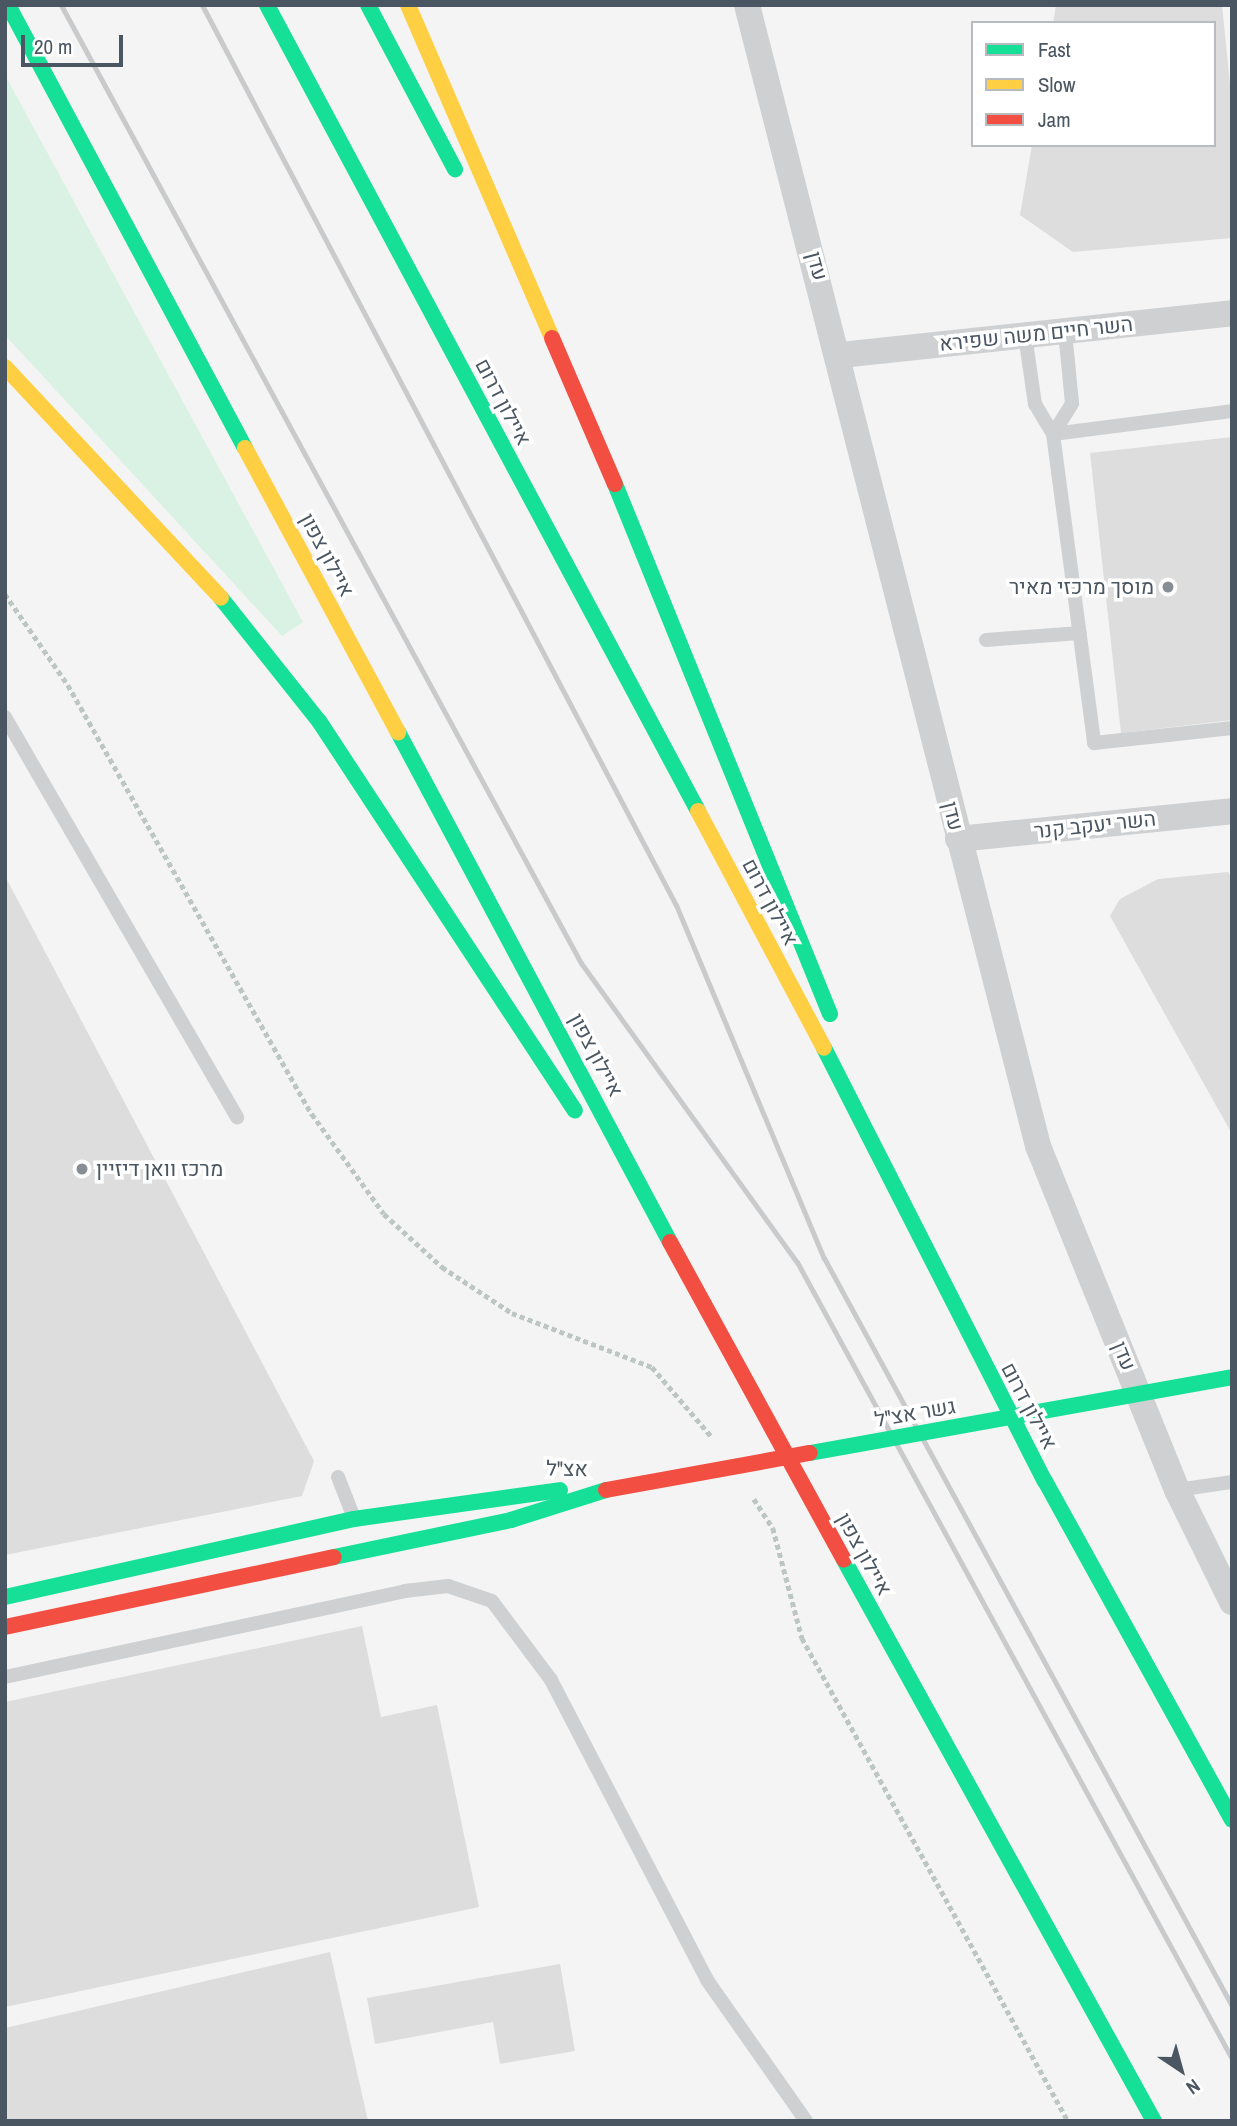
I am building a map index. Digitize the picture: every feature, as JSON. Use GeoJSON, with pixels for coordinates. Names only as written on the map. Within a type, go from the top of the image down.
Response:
{"type":"FeatureCollection","features":[{"type":"Feature","properties":{"kind":"main road","name":"איילון צפון"},"geometry":{"type":"LineString","coordinates":[[8,5],[761,1411],[1154,2121]]}},
{"type":"Feature","properties":{"kind":"main road","name":"איילון דרום"},"geometry":{"type":"LineString","coordinates":[[267,5],[891,1173],[1039,1469],[1232,1820]]}},
{"type":"Feature","properties":{"kind":"main road"},"geometry":{"type":"LineString","coordinates":[[368,5],[606,456]]}},
{"type":"Feature","properties":{"kind":"main road"},"geometry":{"type":"LineString","coordinates":[[408,5],[606,456],[891,1173]]}},
{"type":"Feature","properties":{"kind":"main road"},"geometry":{"type":"LineString","coordinates":[[5,367],[202,575],[319,721],[418,863],[585,1127]]}},
{"type":"Feature","properties":{"kind":"main road"},"geometry":{"type":"LineString","coordinates":[[600,1151],[761,1411]]}},
{"type":"Feature","properties":{"kind":"main road","name":"גשר אצ\"ל"},"geometry":{"type":"LineString","coordinates":[[606,1490],[1232,1377]]}},
{"type":"Feature","properties":{"kind":"main road","name":"אצ\"ל"},"geometry":{"type":"LineString","coordinates":[[5,1597],[354,1519],[535,1489],[606,1490]]}},
{"type":"Feature","properties":{"kind":"main road","name":"אצ\"ל"},"geometry":{"type":"LineString","coordinates":[[5,1627],[363,1553],[606,1490]]}},
{"type":"Feature","properties":{"kind":"street","name":"עדן"},"geometry":{"type":"LineString","coordinates":[[747,5],[841,355],[958,839],[1038,1146],[1177,1490],[1232,1602]]}},
{"type":"Feature","properties":{"kind":"street","name":"השר חיים משה שפירא"},"geometry":{"type":"LineString","coordinates":[[841,355],[1232,313]]}},
{"type":"Feature","properties":{"kind":"street","name":"השר יעקב קנר"},"geometry":{"type":"LineString","coordinates":[[958,839],[1232,811]]}},
{"type":"Feature","properties":{"kind":"lane"},"geometry":{"type":"LineString","coordinates":[[1053,434],[1072,403],[1065,331]]}},
{"type":"Feature","properties":{"kind":"lane"},"geometry":{"type":"LineString","coordinates":[[1025,335],[1035,404],[1053,434],[1094,743],[1232,728]]}},
{"type":"Feature","properties":{"kind":"lane"},"geometry":{"type":"LineString","coordinates":[[1053,434],[1232,411]]}},
{"type":"Feature","properties":{"kind":"lane"},"geometry":{"type":"LineString","coordinates":[[986,640],[1080,633]]}},
{"type":"Feature","properties":{"kind":"lane"},"geometry":{"type":"LineString","coordinates":[[5,717],[237,1118]]}},
{"type":"Feature","properties":{"kind":"lane"},"geometry":{"type":"LineString","coordinates":[[338,1477],[363,1553]]}},
{"type":"Feature","properties":{"kind":"lane"},"geometry":{"type":"LineString","coordinates":[[1177,1490],[1232,1482]]}},
{"type":"Feature","properties":{"kind":"lane"},"geometry":{"type":"LineString","coordinates":[[5,1677],[405,1591],[448,1586],[492,1601],[551,1680],[707,1980],[806,2121]]}},
{"type":"Feature","properties":{"kind":"path"},"geometry":{"type":"LineString","coordinates":[[5,594],[68,685],[312,1114],[384,1214],[442,1267],[499,1306],[551,1332],[652,1367],[714,1440]]}},
{"type":"Feature","properties":{"kind":"path"},"geometry":{"type":"LineString","coordinates":[[751,1495],[773,1528],[802,1638],[1068,2121]]}},
{"type":"Feature","properties":{"kind":"green space"},"geometry":{"type":"Polygon","coordinates":[[[5,75],[303,622],[282,636],[5,335],[5,75]]]}},
{"type":"Feature","properties":{"kind":"building"},"geometry":{"type":"Polygon","coordinates":[[[1056,5],[1222,5],[1232,104],[1232,238],[1073,252],[1020,215],[1032,147],[1216,147],[1216,21],[1053,21],[1056,5]]]}},
{"type":"Feature","properties":{"kind":"building","name":"מוסך מרכזי מאיר"},"geometry":{"type":"Polygon","coordinates":[[[1232,437],[1232,720],[1121,733],[1090,453],[1232,437]]]}},
{"type":"Feature","properties":{"kind":"building"},"geometry":{"type":"Polygon","coordinates":[[[1228,872],[1232,879],[1232,1134],[1110,916],[1120,899],[1158,879],[1228,872]]]}},
{"type":"Feature","properties":{"kind":"building","name":"מרכז וואן דיזיין"},"geometry":{"type":"Polygon","coordinates":[[[5,876],[314,1461],[302,1496],[5,1555],[5,876]]]}},
{"type":"Feature","properties":{"kind":"building"},"geometry":{"type":"Polygon","coordinates":[[[362,1626],[381,1717],[437,1705],[479,1907],[5,2007],[5,1702],[362,1626]]]}},
{"type":"Feature","properties":{"kind":"building"},"geometry":{"type":"Polygon","coordinates":[[[330,1952],[368,2121],[5,2121],[5,2028],[330,1952]]]}},
{"type":"Feature","properties":{"kind":"building"},"geometry":{"type":"Polygon","coordinates":[[[560,1964],[575,2051],[500,2064],[493,2022],[375,2044],[367,1998],[560,1964]]]}},
{"type":"Feature","properties":{"kind":"railway"},"geometry":{"type":"LineString","coordinates":[[61,5],[581,963],[797,1262],[1232,2059]]}},
{"type":"Feature","properties":{"kind":"railway"},"geometry":{"type":"LineString","coordinates":[[202,5],[676,905],[824,1258],[1232,2006]]}},
{"type":"Feature","properties":{"kind":"traffic: fast"},"geometry":{"type":"LineString","coordinates":[[8,5],[245,448]]}},
{"type":"Feature","properties":{"kind":"traffic: fast"},"geometry":{"type":"LineString","coordinates":[[267,5],[698,811]]}},
{"type":"Feature","properties":{"kind":"traffic: fast"},"geometry":{"type":"LineString","coordinates":[[368,5],[455,169]]}},
{"type":"Feature","properties":{"kind":"traffic: fast"},"geometry":{"type":"LineString","coordinates":[[615,484],[830,1014]]}},
{"type":"Feature","properties":{"kind":"traffic: fast"},"geometry":{"type":"LineString","coordinates":[[221,598],[319,721],[575,1110]]}},
{"type":"Feature","properties":{"kind":"traffic: fast"},"geometry":{"type":"LineString","coordinates":[[398,732],[670,1242]]}},
{"type":"Feature","properties":{"kind":"traffic: fast"},"geometry":{"type":"LineString","coordinates":[[824,1048],[1045,1481],[1232,1820]]}},
{"type":"Feature","properties":{"kind":"traffic: fast"},"geometry":{"type":"LineString","coordinates":[[810,1453],[1232,1377]]}},
{"type":"Feature","properties":{"kind":"traffic: fast"},"geometry":{"type":"LineString","coordinates":[[5,1597],[354,1519],[560,1490]]}},
{"type":"Feature","properties":{"kind":"traffic: fast"},"geometry":{"type":"LineString","coordinates":[[334,1557],[511,1520],[606,1490]]}},
{"type":"Feature","properties":{"kind":"traffic: fast"},"geometry":{"type":"LineString","coordinates":[[844,1560],[1154,2121]]}},
{"type":"Feature","properties":{"kind":"traffic: slow"},"geometry":{"type":"LineString","coordinates":[[408,5],[552,338]]}},
{"type":"Feature","properties":{"kind":"traffic: slow"},"geometry":{"type":"LineString","coordinates":[[5,367],[221,598]]}},
{"type":"Feature","properties":{"kind":"traffic: slow"},"geometry":{"type":"LineString","coordinates":[[245,448],[398,732]]}},
{"type":"Feature","properties":{"kind":"traffic: slow"},"geometry":{"type":"LineString","coordinates":[[698,811],[824,1048]]}},
{"type":"Feature","properties":{"kind":"traffic: jam"},"geometry":{"type":"LineString","coordinates":[[552,338],[615,484]]}},
{"type":"Feature","properties":{"kind":"traffic: jam"},"geometry":{"type":"LineString","coordinates":[[670,1242],[844,1560]]}},
{"type":"Feature","properties":{"kind":"traffic: jam"},"geometry":{"type":"LineString","coordinates":[[606,1490],[810,1453]]}},
{"type":"Feature","properties":{"kind":"traffic: jam"},"geometry":{"type":"LineString","coordinates":[[5,1627],[334,1557]]}},
{"type":"Feature","properties":{"kind":"place","name":"מוסך מרכזי מאיר"},"geometry":{"type":"Point","coordinates":[1168,587]}},
{"type":"Feature","properties":{"kind":"place","name":"מרכז וואן דיזיין"},"geometry":{"type":"Point","coordinates":[82,1169]}}]}
